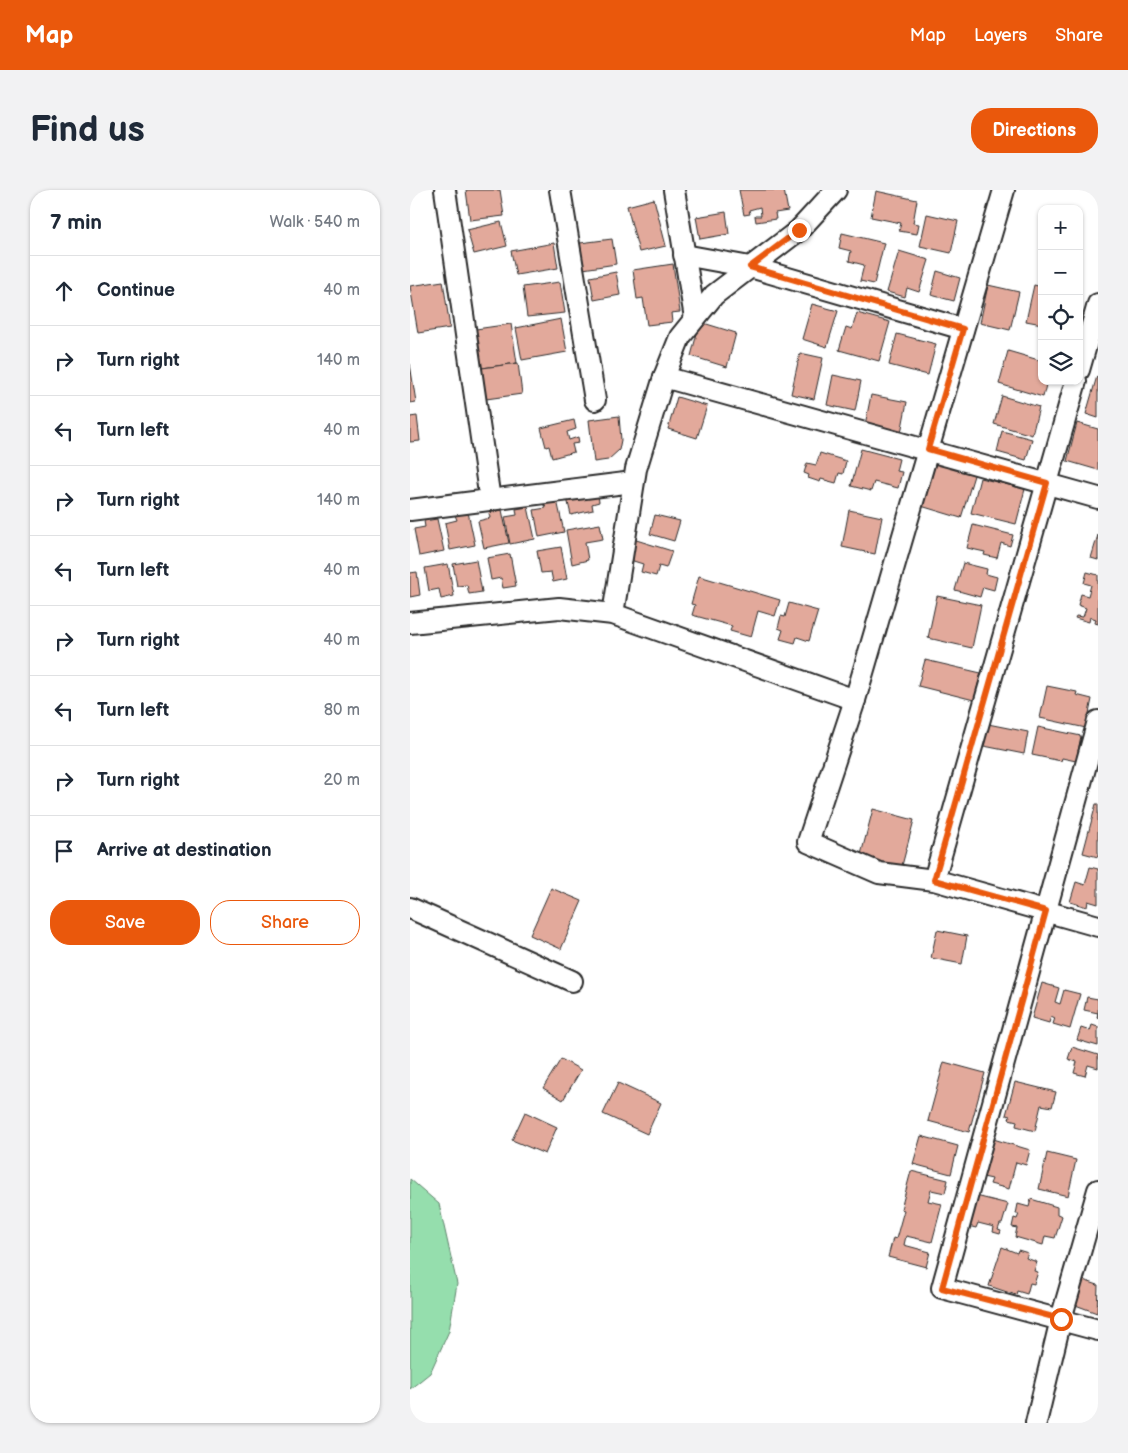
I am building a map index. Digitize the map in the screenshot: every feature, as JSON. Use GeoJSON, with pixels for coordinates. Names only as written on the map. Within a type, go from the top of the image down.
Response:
{"type":"FeatureCollection","features":[{"type":"Feature","properties":{"kind":"street"},"geometry":{"type":"LineString","coordinates":[[445,190],[490,500]]}},
{"type":"Feature","properties":{"kind":"street"},"geometry":{"type":"LineString","coordinates":[[560,190],[595,400]]}},
{"type":"Feature","properties":{"kind":"street"},"geometry":{"type":"LineString","coordinates":[[674,190],[695,318]]}},
{"type":"Feature","properties":{"kind":"street"},"geometry":{"type":"LineString","coordinates":[[613,614],[636,469],[664,377],[680,337],[714,295],[799,230],[836,190]]}},
{"type":"Feature","properties":{"kind":"street"},"geometry":{"type":"LineString","coordinates":[[1004,190],[855,700],[808,842],[879,873],[934,880],[1098,926]]}},
{"type":"Feature","properties":{"kind":"street"},"geometry":{"type":"LineString","coordinates":[[684,255],[750,267],[963,329]]}},
{"type":"Feature","properties":{"kind":"street"},"geometry":{"type":"LineString","coordinates":[[1083,356],[1098,304]]}},
{"type":"Feature","properties":{"kind":"street"},"geometry":{"type":"LineString","coordinates":[[664,377],[928,449],[1098,498]]}},
{"type":"Feature","properties":{"kind":"street"},"geometry":{"type":"LineString","coordinates":[[934,880],[1075,385]]}},
{"type":"Feature","properties":{"kind":"street"},"geometry":{"type":"LineString","coordinates":[[410,510],[633,482]]}},
{"type":"Feature","properties":{"kind":"street"},"geometry":{"type":"LineString","coordinates":[[410,623],[559,608],[613,614],[855,700]]}},
{"type":"Feature","properties":{"kind":"street"},"geometry":{"type":"LineString","coordinates":[[1098,721],[942,1288],[1098,1330]]}},
{"type":"Feature","properties":{"kind":"street"},"geometry":{"type":"LineString","coordinates":[[410,908],[572,981]]}},
{"type":"Feature","properties":{"kind":"street"},"geometry":{"type":"LineString","coordinates":[[1036,1423],[1061,1319],[1098,1190]]}},
{"type":"Feature","properties":{"kind":"green space"},"geometry":{"type":"Polygon","coordinates":[[[410,1179],[439,1204],[457,1284],[449,1331],[430,1373],[410,1389],[410,1179]]]}},
{"type":"Feature","properties":{"kind":"building"},"geometry":{"type":"Polygon","coordinates":[[[466,190],[500,190],[504,216],[470,220],[466,190]]]}},
{"type":"Feature","properties":{"kind":"building"},"geometry":{"type":"Polygon","coordinates":[[[739,190],[784,190],[788,211],[775,213],[776,219],[756,222],[755,216],[761,216],[760,207],[749,210],[750,214],[744,215],[739,190]]]}},
{"type":"Feature","properties":{"kind":"building"},"geometry":{"type":"Polygon","coordinates":[[[876,191],[917,200],[913,223],[919,224],[917,234],[899,231],[901,223],[871,217],[876,191]]]}},
{"type":"Feature","properties":{"kind":"building"},"geometry":{"type":"Polygon","coordinates":[[[654,199],[666,246],[639,252],[627,206],[654,199]]]}},
{"type":"Feature","properties":{"kind":"building"},"geometry":{"type":"Polygon","coordinates":[[[726,212],[729,234],[700,239],[696,217],[726,212]]]}},
{"type":"Feature","properties":{"kind":"building"},"geometry":{"type":"Polygon","coordinates":[[[927,214],[958,221],[951,253],[920,246],[927,214]]]}},
{"type":"Feature","properties":{"kind":"building"},"geometry":{"type":"Polygon","coordinates":[[[501,222],[507,246],[474,254],[467,230],[501,222]]]}},
{"type":"Feature","properties":{"kind":"building"},"geometry":{"type":"Polygon","coordinates":[[[842,233],[884,243],[874,284],[860,281],[864,265],[849,261],[851,251],[839,248],[842,233]]]}},
{"type":"Feature","properties":{"kind":"building"},"geometry":{"type":"Polygon","coordinates":[[[612,239],[616,264],[583,269],[580,243],[612,239]]]}},
{"type":"Feature","properties":{"kind":"building"},"geometry":{"type":"Polygon","coordinates":[[[554,243],[558,268],[516,275],[511,251],[554,243]]]}},
{"type":"Feature","properties":{"kind":"building"},"geometry":{"type":"Polygon","coordinates":[[[899,251],[929,260],[919,292],[907,288],[905,297],[887,292],[899,251]]]}},
{"type":"Feature","properties":{"kind":"building"},"geometry":{"type":"Polygon","coordinates":[[[673,264],[680,312],[671,313],[672,322],[647,325],[643,298],[637,299],[633,270],[673,264]]]}},
{"type":"Feature","properties":{"kind":"building"},"geometry":{"type":"Polygon","coordinates":[[[937,271],[960,278],[954,301],[931,295],[937,271]]]}},
{"type":"Feature","properties":{"kind":"building"},"geometry":{"type":"Polygon","coordinates":[[[616,272],[620,295],[594,300],[590,277],[616,272]]]}},
{"type":"Feature","properties":{"kind":"building"},"geometry":{"type":"Polygon","coordinates":[[[443,281],[450,328],[418,333],[410,286],[443,281]]]}},
{"type":"Feature","properties":{"kind":"building"},"geometry":{"type":"Polygon","coordinates":[[[560,282],[565,313],[527,317],[523,287],[560,282]]]}},
{"type":"Feature","properties":{"kind":"building"},"geometry":{"type":"Polygon","coordinates":[[[988,285],[1019,292],[1010,330],[980,323],[988,285]]]}},
{"type":"Feature","properties":{"kind":"building"},"geometry":{"type":"Polygon","coordinates":[[[1034,285],[1038,286],[1038,323],[1026,321],[1034,285]]]}},
{"type":"Feature","properties":{"kind":"building"},"geometry":{"type":"Polygon","coordinates":[[[812,304],[838,311],[827,347],[802,339],[812,304]]]}},
{"type":"Feature","properties":{"kind":"building"},"geometry":{"type":"Polygon","coordinates":[[[857,313],[890,322],[879,361],[839,350],[846,327],[852,329],[857,313]]]}},
{"type":"Feature","properties":{"kind":"building"},"geometry":{"type":"Polygon","coordinates":[[[561,319],[567,352],[522,360],[516,328],[561,319]]]}},
{"type":"Feature","properties":{"kind":"building"},"geometry":{"type":"Polygon","coordinates":[[[700,322],[736,333],[727,367],[691,356],[700,322]]]}},
{"type":"Feature","properties":{"kind":"building"},"geometry":{"type":"Polygon","coordinates":[[[511,324],[517,363],[475,369],[469,330],[511,324]]]}},
{"type":"Feature","properties":{"kind":"building"},"geometry":{"type":"Polygon","coordinates":[[[897,334],[936,344],[928,375],[889,365],[897,334]]]}},
{"type":"Feature","properties":{"kind":"building"},"geometry":{"type":"Polygon","coordinates":[[[1008,351],[1038,360],[1038,385],[1046,385],[1043,397],[999,384],[1008,351]]]}},
{"type":"Feature","properties":{"kind":"building"},"geometry":{"type":"Polygon","coordinates":[[[800,353],[823,358],[814,399],[791,394],[800,353]]]}},
{"type":"Feature","properties":{"kind":"building"},"geometry":{"type":"Polygon","coordinates":[[[518,363],[522,394],[479,400],[475,369],[518,363]]]}},
{"type":"Feature","properties":{"kind":"building"},"geometry":{"type":"Polygon","coordinates":[[[410,364],[416,402],[410,403],[410,364]]]}},
{"type":"Feature","properties":{"kind":"building"},"geometry":{"type":"Polygon","coordinates":[[[833,375],[861,381],[855,411],[827,405],[833,375]]]}},
{"type":"Feature","properties":{"kind":"building"},"geometry":{"type":"Polygon","coordinates":[[[1098,376],[1098,418],[1086,414],[1098,376]]]}},
{"type":"Feature","properties":{"kind":"building"},"geometry":{"type":"Polygon","coordinates":[[[871,395],[907,402],[901,433],[865,425],[871,395]]]}},
{"type":"Feature","properties":{"kind":"building"},"geometry":{"type":"Polygon","coordinates":[[[1002,396],[1039,407],[1032,435],[994,424],[1002,396]]]}},
{"type":"Feature","properties":{"kind":"building"},"geometry":{"type":"Polygon","coordinates":[[[677,397],[707,406],[697,438],[668,429],[677,397]]]}},
{"type":"Feature","properties":{"kind":"building"},"geometry":{"type":"Polygon","coordinates":[[[417,416],[420,441],[410,442],[410,417],[417,416]]]}},
{"type":"Feature","properties":{"kind":"building"},"geometry":{"type":"Polygon","coordinates":[[[619,416],[621,440],[619,450],[608,460],[594,462],[589,420],[619,416]]]}},
{"type":"Feature","properties":{"kind":"building"},"geometry":{"type":"Polygon","coordinates":[[[574,420],[576,429],[567,432],[569,440],[578,437],[579,443],[572,444],[574,452],[552,458],[549,446],[546,447],[541,428],[574,420]]]}},
{"type":"Feature","properties":{"kind":"building"},"geometry":{"type":"Polygon","coordinates":[[[1077,423],[1098,429],[1098,470],[1067,461],[1077,423]]]}},
{"type":"Feature","properties":{"kind":"building"},"geometry":{"type":"Polygon","coordinates":[[[1002,431],[1032,439],[1026,460],[997,452],[1002,431]]]}},
{"type":"Feature","properties":{"kind":"building"},"geometry":{"type":"Polygon","coordinates":[[[861,449],[899,459],[896,471],[902,472],[898,488],[874,482],[871,491],[851,486],[861,449]]]}},
{"type":"Feature","properties":{"kind":"building"},"geometry":{"type":"Polygon","coordinates":[[[820,453],[846,461],[843,474],[839,473],[836,483],[821,479],[820,482],[808,478],[809,475],[804,473],[807,463],[816,465],[820,453]]]}},
{"type":"Feature","properties":{"kind":"building"},"geometry":{"type":"Polygon","coordinates":[[[934,460],[975,472],[961,518],[921,506],[934,460]]]}},
{"type":"Feature","properties":{"kind":"building"},"geometry":{"type":"Polygon","coordinates":[[[980,478],[1025,489],[1016,524],[971,513],[980,478]]]}},
{"type":"Feature","properties":{"kind":"building"},"geometry":{"type":"Polygon","coordinates":[[[597,488],[599,502],[592,504],[593,510],[571,515],[566,494],[597,488]]]}},
{"type":"Feature","properties":{"kind":"building"},"geometry":{"type":"Polygon","coordinates":[[[557,500],[564,532],[539,537],[534,510],[546,508],[544,503],[557,500]]]}},
{"type":"Feature","properties":{"kind":"building"},"geometry":{"type":"Polygon","coordinates":[[[528,507],[535,539],[510,544],[505,517],[517,515],[516,509],[528,507]]]}},
{"type":"Feature","properties":{"kind":"building"},"geometry":{"type":"Polygon","coordinates":[[[502,510],[509,543],[484,548],[478,521],[490,518],[489,513],[502,510]]]}},
{"type":"Feature","properties":{"kind":"building"},"geometry":{"type":"Polygon","coordinates":[[[849,510],[882,517],[875,554],[842,547],[849,510]]]}},
{"type":"Feature","properties":{"kind":"building"},"geometry":{"type":"Polygon","coordinates":[[[468,512],[475,545],[450,550],[445,523],[457,520],[455,515],[468,512]]]}},
{"type":"Feature","properties":{"kind":"building"},"geometry":{"type":"Polygon","coordinates":[[[655,515],[680,521],[674,541],[650,534],[655,515]]]}},
{"type":"Feature","properties":{"kind":"building"},"geometry":{"type":"Polygon","coordinates":[[[437,519],[444,551],[419,556],[414,529],[425,527],[424,521],[437,519]]]}},
{"type":"Feature","properties":{"kind":"building"},"geometry":{"type":"Polygon","coordinates":[[[600,524],[603,539],[585,542],[588,560],[572,564],[566,530],[600,524]]]}},
{"type":"Feature","properties":{"kind":"building"},"geometry":{"type":"Polygon","coordinates":[[[973,525],[1013,535],[1010,546],[1001,543],[997,558],[984,555],[985,552],[967,548],[973,525]]]}},
{"type":"Feature","properties":{"kind":"building"},"geometry":{"type":"Polygon","coordinates":[[[1098,535],[1098,560],[1091,558],[1098,535]]]}},
{"type":"Feature","properties":{"kind":"building"},"geometry":{"type":"Polygon","coordinates":[[[633,539],[672,551],[666,568],[659,566],[656,576],[641,572],[643,564],[627,559],[633,539]]]}},
{"type":"Feature","properties":{"kind":"building"},"geometry":{"type":"Polygon","coordinates":[[[561,547],[567,579],[553,582],[551,572],[541,573],[537,551],[561,547]]]}},
{"type":"Feature","properties":{"kind":"building"},"geometry":{"type":"Polygon","coordinates":[[[510,554],[516,586],[503,588],[501,578],[491,580],[487,558],[510,554]]]}},
{"type":"Feature","properties":{"kind":"building"},"geometry":{"type":"Polygon","coordinates":[[[476,560],[482,592],[469,594],[467,585],[457,586],[453,564],[476,560]]]}},
{"type":"Feature","properties":{"kind":"building"},"geometry":{"type":"Polygon","coordinates":[[[963,563],[987,569],[986,574],[997,577],[994,590],[983,587],[980,597],[955,590],[963,563]]]}},
{"type":"Feature","properties":{"kind":"building"},"geometry":{"type":"Polygon","coordinates":[[[448,564],[454,596],[441,599],[439,589],[429,591],[425,568],[448,564]]]}},
{"type":"Feature","properties":{"kind":"building"},"geometry":{"type":"Polygon","coordinates":[[[417,572],[420,595],[410,597],[410,573],[417,572]]]}},
{"type":"Feature","properties":{"kind":"building"},"geometry":{"type":"Polygon","coordinates":[[[1087,572],[1098,575],[1098,624],[1095,623],[1096,619],[1090,617],[1089,622],[1075,618],[1076,616],[1083,617],[1086,608],[1078,605],[1081,594],[1088,596],[1091,585],[1084,583],[1087,572]]]}},
{"type":"Feature","properties":{"kind":"building"},"geometry":{"type":"Polygon","coordinates":[[[699,576],[780,600],[775,616],[758,611],[751,637],[730,631],[732,626],[692,615],[695,605],[691,604],[699,576]]]}},
{"type":"Feature","properties":{"kind":"building"},"geometry":{"type":"Polygon","coordinates":[[[937,596],[981,605],[972,648],[928,638],[937,596]]]}},
{"type":"Feature","properties":{"kind":"building"},"geometry":{"type":"Polygon","coordinates":[[[789,603],[818,611],[809,641],[797,637],[795,643],[780,639],[783,630],[778,628],[781,616],[785,617],[789,603]]]}},
{"type":"Feature","properties":{"kind":"building"},"geometry":{"type":"Polygon","coordinates":[[[925,660],[981,673],[974,700],[918,686],[925,660]]]}},
{"type":"Feature","properties":{"kind":"building"},"geometry":{"type":"Polygon","coordinates":[[[1047,686],[1077,692],[1076,695],[1092,699],[1086,728],[1040,718],[1047,686]]]}},
{"type":"Feature","properties":{"kind":"building"},"geometry":{"type":"Polygon","coordinates":[[[988,724],[1028,732],[1024,754],[984,746],[988,724]]]}},
{"type":"Feature","properties":{"kind":"building"},"geometry":{"type":"Polygon","coordinates":[[[1038,727],[1081,736],[1076,761],[1062,758],[1061,761],[1032,755],[1038,727]]]}},
{"type":"Feature","properties":{"kind":"building"},"geometry":{"type":"Polygon","coordinates":[[[1096,804],[1098,804],[1098,857],[1083,853],[1096,804]]]}},
{"type":"Feature","properties":{"kind":"building"},"geometry":{"type":"Polygon","coordinates":[[[873,809],[914,820],[899,877],[858,866],[873,809]]]}},
{"type":"Feature","properties":{"kind":"building"},"geometry":{"type":"Polygon","coordinates":[[[1090,867],[1098,869],[1098,904],[1088,901],[1087,907],[1070,902],[1076,882],[1085,885],[1090,867]]]}},
{"type":"Feature","properties":{"kind":"building"},"geometry":{"type":"Polygon","coordinates":[[[551,888],[582,901],[561,949],[530,935],[551,888]]]}},
{"type":"Feature","properties":{"kind":"building"},"geometry":{"type":"Polygon","coordinates":[[[937,930],[967,936],[962,964],[931,958],[937,930]]]}},
{"type":"Feature","properties":{"kind":"building"},"geometry":{"type":"Polygon","coordinates":[[[1042,983],[1059,988],[1055,1002],[1060,1004],[1064,990],[1080,994],[1070,1029],[1053,1024],[1055,1018],[1051,1016],[1049,1023],[1032,1018],[1042,983]]]}},
{"type":"Feature","properties":{"kind":"building"},"geometry":{"type":"Polygon","coordinates":[[[1087,997],[1098,999],[1098,1013],[1084,1010],[1087,997]]]}},
{"type":"Feature","properties":{"kind":"building"},"geometry":{"type":"Polygon","coordinates":[[[1092,1025],[1098,1027],[1098,1046],[1077,1040],[1081,1028],[1090,1031],[1092,1025]]]}},
{"type":"Feature","properties":{"kind":"building"},"geometry":{"type":"Polygon","coordinates":[[[1072,1047],[1098,1055],[1098,1068],[1088,1065],[1085,1076],[1074,1073],[1077,1062],[1068,1059],[1072,1047]]]}},
{"type":"Feature","properties":{"kind":"building"},"geometry":{"type":"Polygon","coordinates":[[[561,1059],[581,1070],[563,1100],[543,1088],[561,1059]]]}},
{"type":"Feature","properties":{"kind":"building"},"geometry":{"type":"Polygon","coordinates":[[[944,1062],[985,1073],[969,1132],[928,1121],[944,1062]]]}},
{"type":"Feature","properties":{"kind":"building"},"geometry":{"type":"Polygon","coordinates":[[[1015,1082],[1056,1092],[1052,1107],[1041,1105],[1035,1131],[1016,1126],[1017,1121],[1009,1119],[1010,1116],[1006,1115],[1015,1082]]]}},
{"type":"Feature","properties":{"kind":"building"},"geometry":{"type":"Polygon","coordinates":[[[618,1083],[661,1103],[647,1134],[603,1114],[618,1083]]]}},
{"type":"Feature","properties":{"kind":"building"},"geometry":{"type":"Polygon","coordinates":[[[525,1112],[557,1127],[545,1154],[512,1140],[525,1112]]]}},
{"type":"Feature","properties":{"kind":"building"},"geometry":{"type":"Polygon","coordinates":[[[921,1136],[958,1146],[951,1174],[913,1164],[921,1136]]]}},
{"type":"Feature","properties":{"kind":"building"},"geometry":{"type":"Polygon","coordinates":[[[990,1138],[1030,1150],[1026,1165],[1016,1162],[1009,1189],[990,1184],[992,1179],[983,1177],[985,1174],[981,1173],[990,1138]]]}},
{"type":"Feature","properties":{"kind":"building"},"geometry":{"type":"Polygon","coordinates":[[[1047,1153],[1076,1160],[1068,1196],[1039,1189],[1047,1153]]]}},
{"type":"Feature","properties":{"kind":"building"},"geometry":{"type":"Polygon","coordinates":[[[911,1171],[948,1180],[945,1193],[931,1190],[928,1201],[942,1204],[932,1242],[906,1236],[904,1245],[930,1252],[926,1267],[888,1257],[893,1238],[896,1239],[904,1210],[901,1209],[911,1171]]]}},
{"type":"Feature","properties":{"kind":"building"},"geometry":{"type":"Polygon","coordinates":[[[976,1196],[1008,1204],[1002,1224],[1000,1224],[998,1230],[1001,1231],[1000,1234],[993,1232],[994,1227],[978,1223],[976,1228],[968,1226],[976,1196]]]}},
{"type":"Feature","properties":{"kind":"building"},"geometry":{"type":"Polygon","coordinates":[[[1031,1199],[1057,1207],[1057,1214],[1062,1216],[1055,1238],[1045,1236],[1043,1245],[1015,1237],[1017,1228],[1012,1227],[1014,1218],[1017,1219],[1019,1214],[1016,1214],[1018,1204],[1029,1207],[1031,1199]]]}},
{"type":"Feature","properties":{"kind":"building"},"geometry":{"type":"Polygon","coordinates":[[[1002,1247],[1017,1253],[1018,1250],[1028,1253],[1026,1258],[1037,1262],[1034,1271],[1038,1272],[1034,1284],[1030,1283],[1027,1294],[1017,1291],[1016,1295],[989,1286],[1002,1247]]]}},
{"type":"Feature","properties":{"kind":"building"},"geometry":{"type":"Polygon","coordinates":[[[1080,1279],[1098,1285],[1097,1313],[1070,1303],[1080,1279]]]}},
{"type":"Feature","properties":{"kind":"route"},"geometry":{"type":"LineString","coordinates":[[799,230],[750,267],[963,329],[928,449],[1047,483],[934,880],[1046,911],[942,1288],[1061,1319]]}}]}
